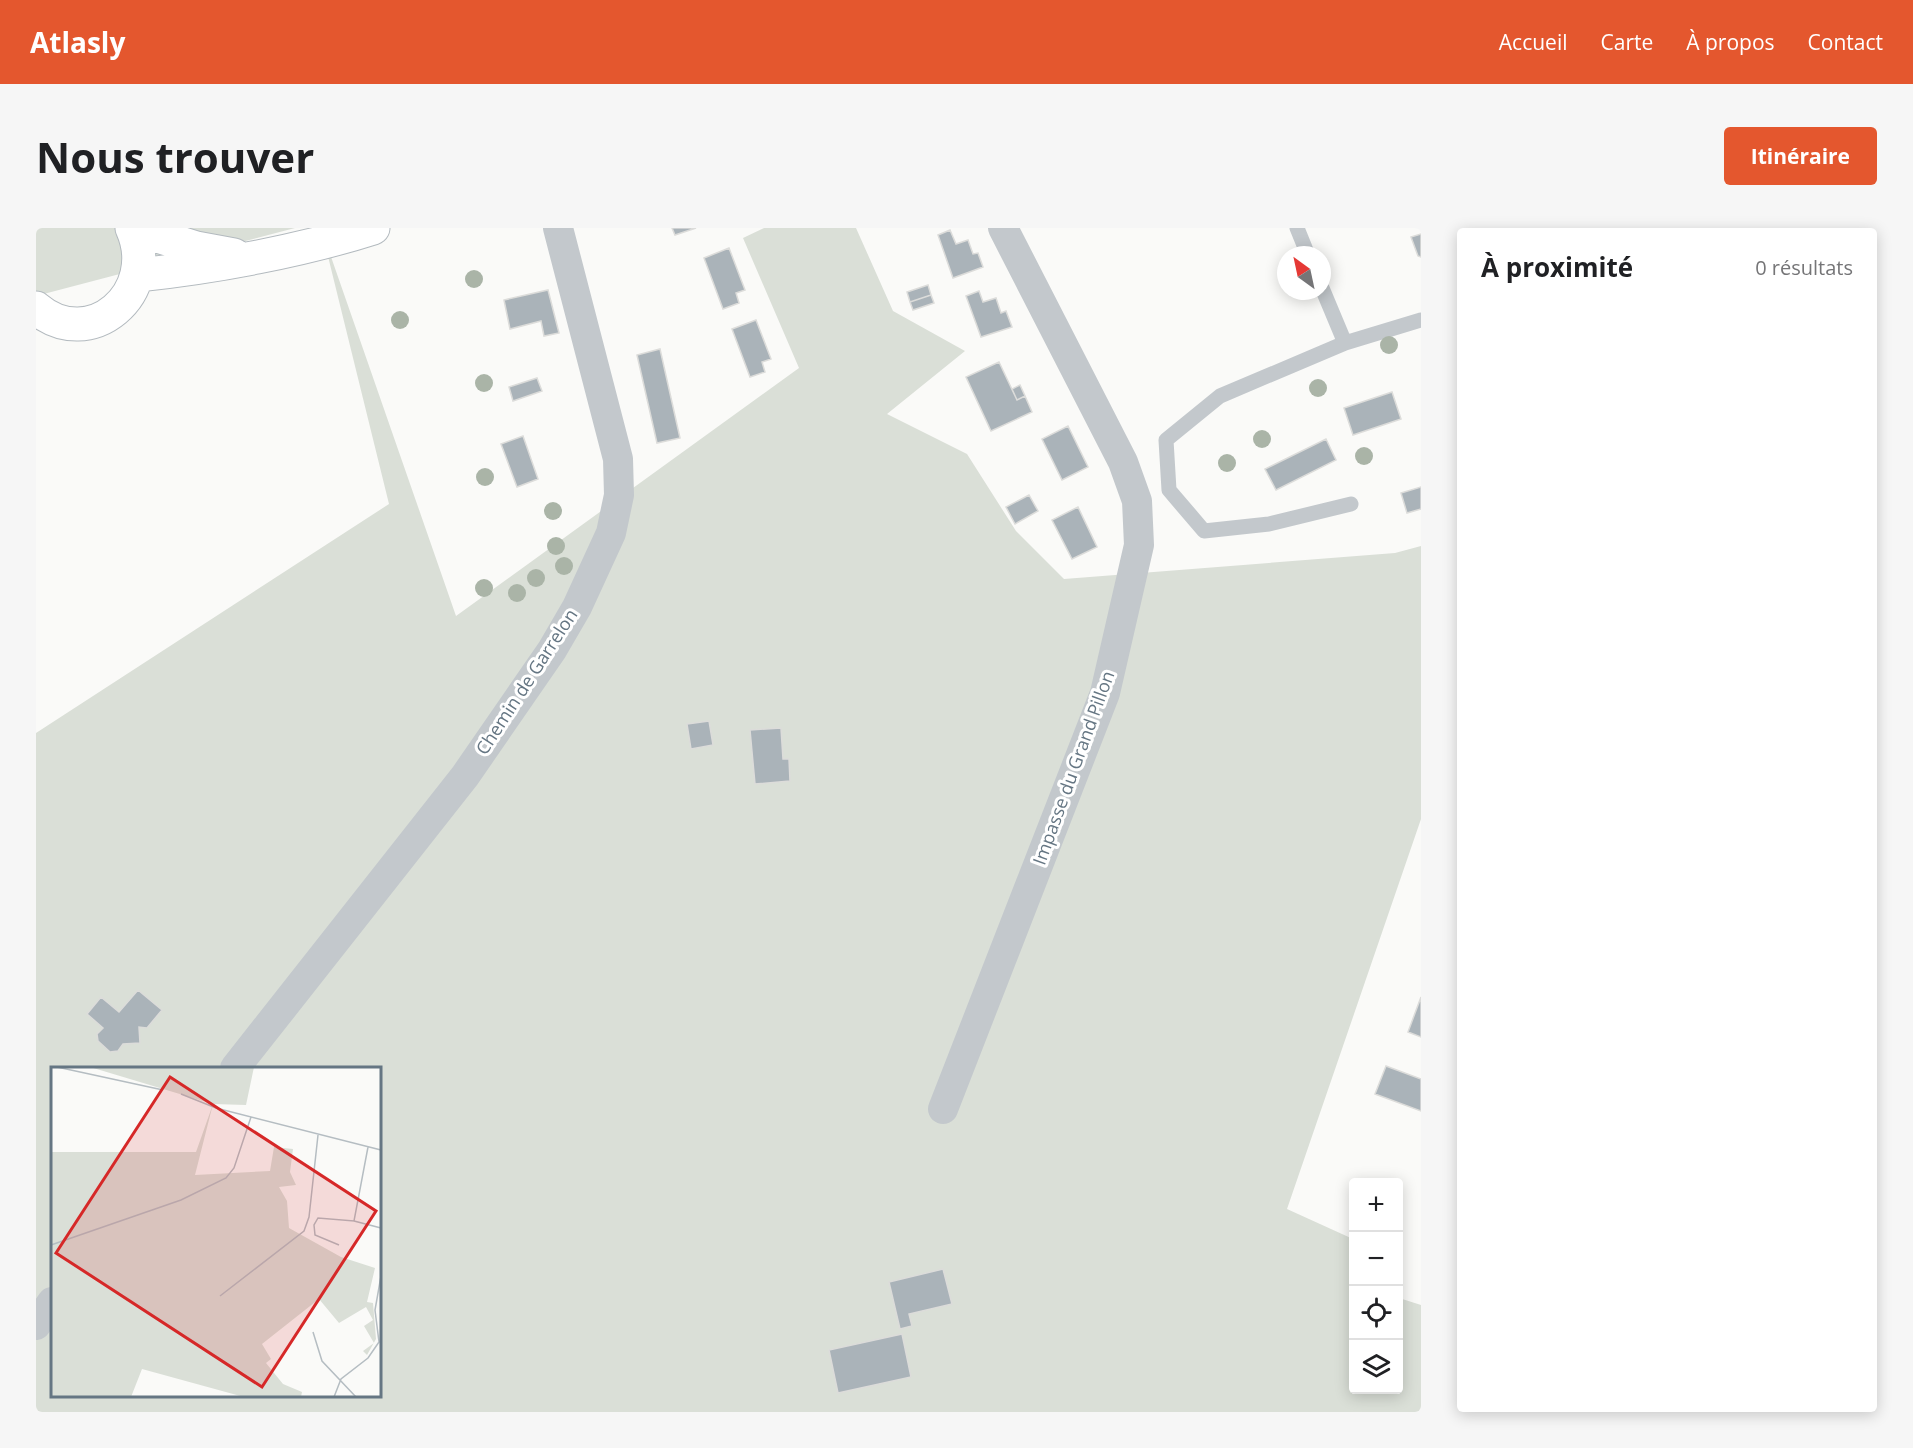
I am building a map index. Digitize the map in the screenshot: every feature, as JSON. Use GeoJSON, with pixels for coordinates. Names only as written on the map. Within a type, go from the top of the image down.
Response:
{"type":"FeatureCollection","features":[{"type":"Feature","properties":{"kind":"main road"},"geometry":{"type":"LineString","coordinates":[[132,228],[196,248],[247,257]]}},
{"type":"Feature","properties":{"kind":"main road"},"geometry":{"type":"LineString","coordinates":[[38,313],[61,322],[81,323],[101,319],[118,308],[131,293],[138,274],[140,259],[132,228]]}},
{"type":"Feature","properties":{"kind":"main road"},"geometry":{"type":"LineString","coordinates":[[138,274],[204,268],[348,236],[373,228]]}},
{"type":"Feature","properties":{"kind":"street","name":"Chemin de Garrelon"},"geometry":{"type":"LineString","coordinates":[[236,1067],[465,777],[552,650],[577,607],[611,532],[619,495],[618,459],[558,228]]}},
{"type":"Feature","properties":{"kind":"street","name":"Impasse du Grand Pillon"},"geometry":{"type":"LineString","coordinates":[[943,1109],[1105,693],[1139,545],[1137,501],[1123,462],[1003,228]]}},
{"type":"Feature","properties":{"kind":"street"},"geometry":{"type":"LineString","coordinates":[[36,1324],[51,1303]]}},
{"type":"Feature","properties":{"kind":"lane"},"geometry":{"type":"LineString","coordinates":[[1297,228],[1304,246]]}},
{"type":"Feature","properties":{"kind":"lane"},"geometry":{"type":"LineString","coordinates":[[1327,300],[1345,343]]}},
{"type":"Feature","properties":{"kind":"lane"},"geometry":{"type":"LineString","coordinates":[[1351,504],[1269,524],[1204,531],[1169,490],[1166,440],[1220,396],[1345,343],[1421,320]]}},
{"type":"Feature","properties":{"kind":"shaded area"},"geometry":{"type":"Polygon","coordinates":[[[36,228],[295,228],[36,296],[36,228]]]}},
{"type":"Feature","properties":{"kind":"shaded area"},"geometry":{"type":"Polygon","coordinates":[[[321,228],[456,616],[799,368],[743,238],[764,228],[856,228],[893,311],[965,351],[887,414],[967,454],[1016,531],[1064,579],[1395,553],[1421,546],[1421,819],[1287,1209],[1349,1237],[1349,1394],[1403,1394],[1403,1299],[1421,1305],[1421,1412],[36,1412],[36,733],[389,504],[321,228]]]}},
{"type":"Feature","properties":{"kind":"building"},"geometry":{"type":"Polygon","coordinates":[[[672,228],[696,228],[675,235],[672,228]]]}},
{"type":"Feature","properties":{"kind":"building"},"geometry":{"type":"Polygon","coordinates":[[[950,230],[956,244],[968,240],[973,254],[978,253],[983,267],[953,278],[938,235],[950,230]]]}},
{"type":"Feature","properties":{"kind":"building"},"geometry":{"type":"Polygon","coordinates":[[[1421,234],[1421,257],[1418,256],[1411,237],[1421,234]]]}},
{"type":"Feature","properties":{"kind":"building"},"geometry":{"type":"Polygon","coordinates":[[[729,248],[745,290],[736,293],[739,303],[723,309],[704,258],[729,248]]]}},
{"type":"Feature","properties":{"kind":"building"},"geometry":{"type":"Polygon","coordinates":[[[928,285],[931,295],[910,302],[907,292],[928,285]]]}},
{"type":"Feature","properties":{"kind":"building"},"geometry":{"type":"Polygon","coordinates":[[[548,290],[559,333],[544,336],[541,321],[510,329],[504,300],[548,290]]]}},
{"type":"Feature","properties":{"kind":"building"},"geometry":{"type":"Polygon","coordinates":[[[979,291],[983,302],[996,298],[1001,313],[1006,311],[1012,327],[981,337],[966,296],[979,291]]]}},
{"type":"Feature","properties":{"kind":"building"},"geometry":{"type":"Polygon","coordinates":[[[931,295],[934,303],[913,310],[910,302],[931,295]]]}},
{"type":"Feature","properties":{"kind":"building"},"geometry":{"type":"Polygon","coordinates":[[[756,320],[771,359],[762,362],[765,372],[750,377],[732,329],[756,320]]]}},
{"type":"Feature","properties":{"kind":"building"},"geometry":{"type":"Polygon","coordinates":[[[660,349],[680,438],[657,443],[637,355],[660,349]]]}},
{"type":"Feature","properties":{"kind":"building"},"geometry":{"type":"Polygon","coordinates":[[[999,362],[1017,400],[1025,396],[1032,412],[991,431],[966,377],[999,362]]]}},
{"type":"Feature","properties":{"kind":"building"},"geometry":{"type":"Polygon","coordinates":[[[537,378],[542,391],[513,401],[509,387],[537,378]]]}},
{"type":"Feature","properties":{"kind":"building"},"geometry":{"type":"Polygon","coordinates":[[[1020,385],[1025,396],[1017,400],[1012,389],[1020,385]]]}},
{"type":"Feature","properties":{"kind":"building"},"geometry":{"type":"Polygon","coordinates":[[[1392,392],[1401,419],[1353,435],[1344,408],[1392,392]]]}},
{"type":"Feature","properties":{"kind":"building"},"geometry":{"type":"Polygon","coordinates":[[[1068,426],[1088,467],[1062,480],[1042,439],[1068,426]]]}},
{"type":"Feature","properties":{"kind":"building"},"geometry":{"type":"Polygon","coordinates":[[[523,436],[538,479],[517,487],[501,444],[523,436]]]}},
{"type":"Feature","properties":{"kind":"building"},"geometry":{"type":"Polygon","coordinates":[[[1326,439],[1336,460],[1276,490],[1265,469],[1326,439]]]}},
{"type":"Feature","properties":{"kind":"building"},"geometry":{"type":"Polygon","coordinates":[[[1421,487],[1421,509],[1407,513],[1401,493],[1421,487]]]}},
{"type":"Feature","properties":{"kind":"building"},"geometry":{"type":"Polygon","coordinates":[[[1029,495],[1038,511],[1015,524],[1006,507],[1029,495]]]}},
{"type":"Feature","properties":{"kind":"building"},"geometry":{"type":"Polygon","coordinates":[[[1078,507],[1097,547],[1072,559],[1052,520],[1078,507]]]}},
{"type":"Feature","properties":{"kind":"building"},"geometry":{"type":"Polygon","coordinates":[[[709,721],[713,745],[691,749],[687,724],[709,721]]]}},
{"type":"Feature","properties":{"kind":"building"},"geometry":{"type":"Polygon","coordinates":[[[781,728],[783,759],[789,759],[790,781],[755,784],[750,730],[781,728]]]}},
{"type":"Feature","properties":{"kind":"building"},"geometry":{"type":"Polygon","coordinates":[[[138,990],[162,1010],[147,1028],[139,1027],[140,1043],[123,1044],[118,1051],[110,1052],[98,1041],[97,1034],[103,1028],[87,1014],[101,997],[119,1012],[138,990]]]}},
{"type":"Feature","properties":{"kind":"building"},"geometry":{"type":"Polygon","coordinates":[[[1421,997],[1421,1037],[1408,1032],[1421,997]]]}},
{"type":"Feature","properties":{"kind":"building"},"geometry":{"type":"Polygon","coordinates":[[[1386,1066],[1421,1079],[1421,1111],[1375,1094],[1386,1066]]]}},
{"type":"Feature","properties":{"kind":"building"},"geometry":{"type":"Polygon","coordinates":[[[943,1269],[952,1304],[909,1314],[912,1326],[900,1329],[889,1282],[943,1269]]]}},
{"type":"Feature","properties":{"kind":"building"},"geometry":{"type":"Polygon","coordinates":[[[902,1334],[911,1377],[838,1393],[829,1350],[902,1334]]]}}]}
